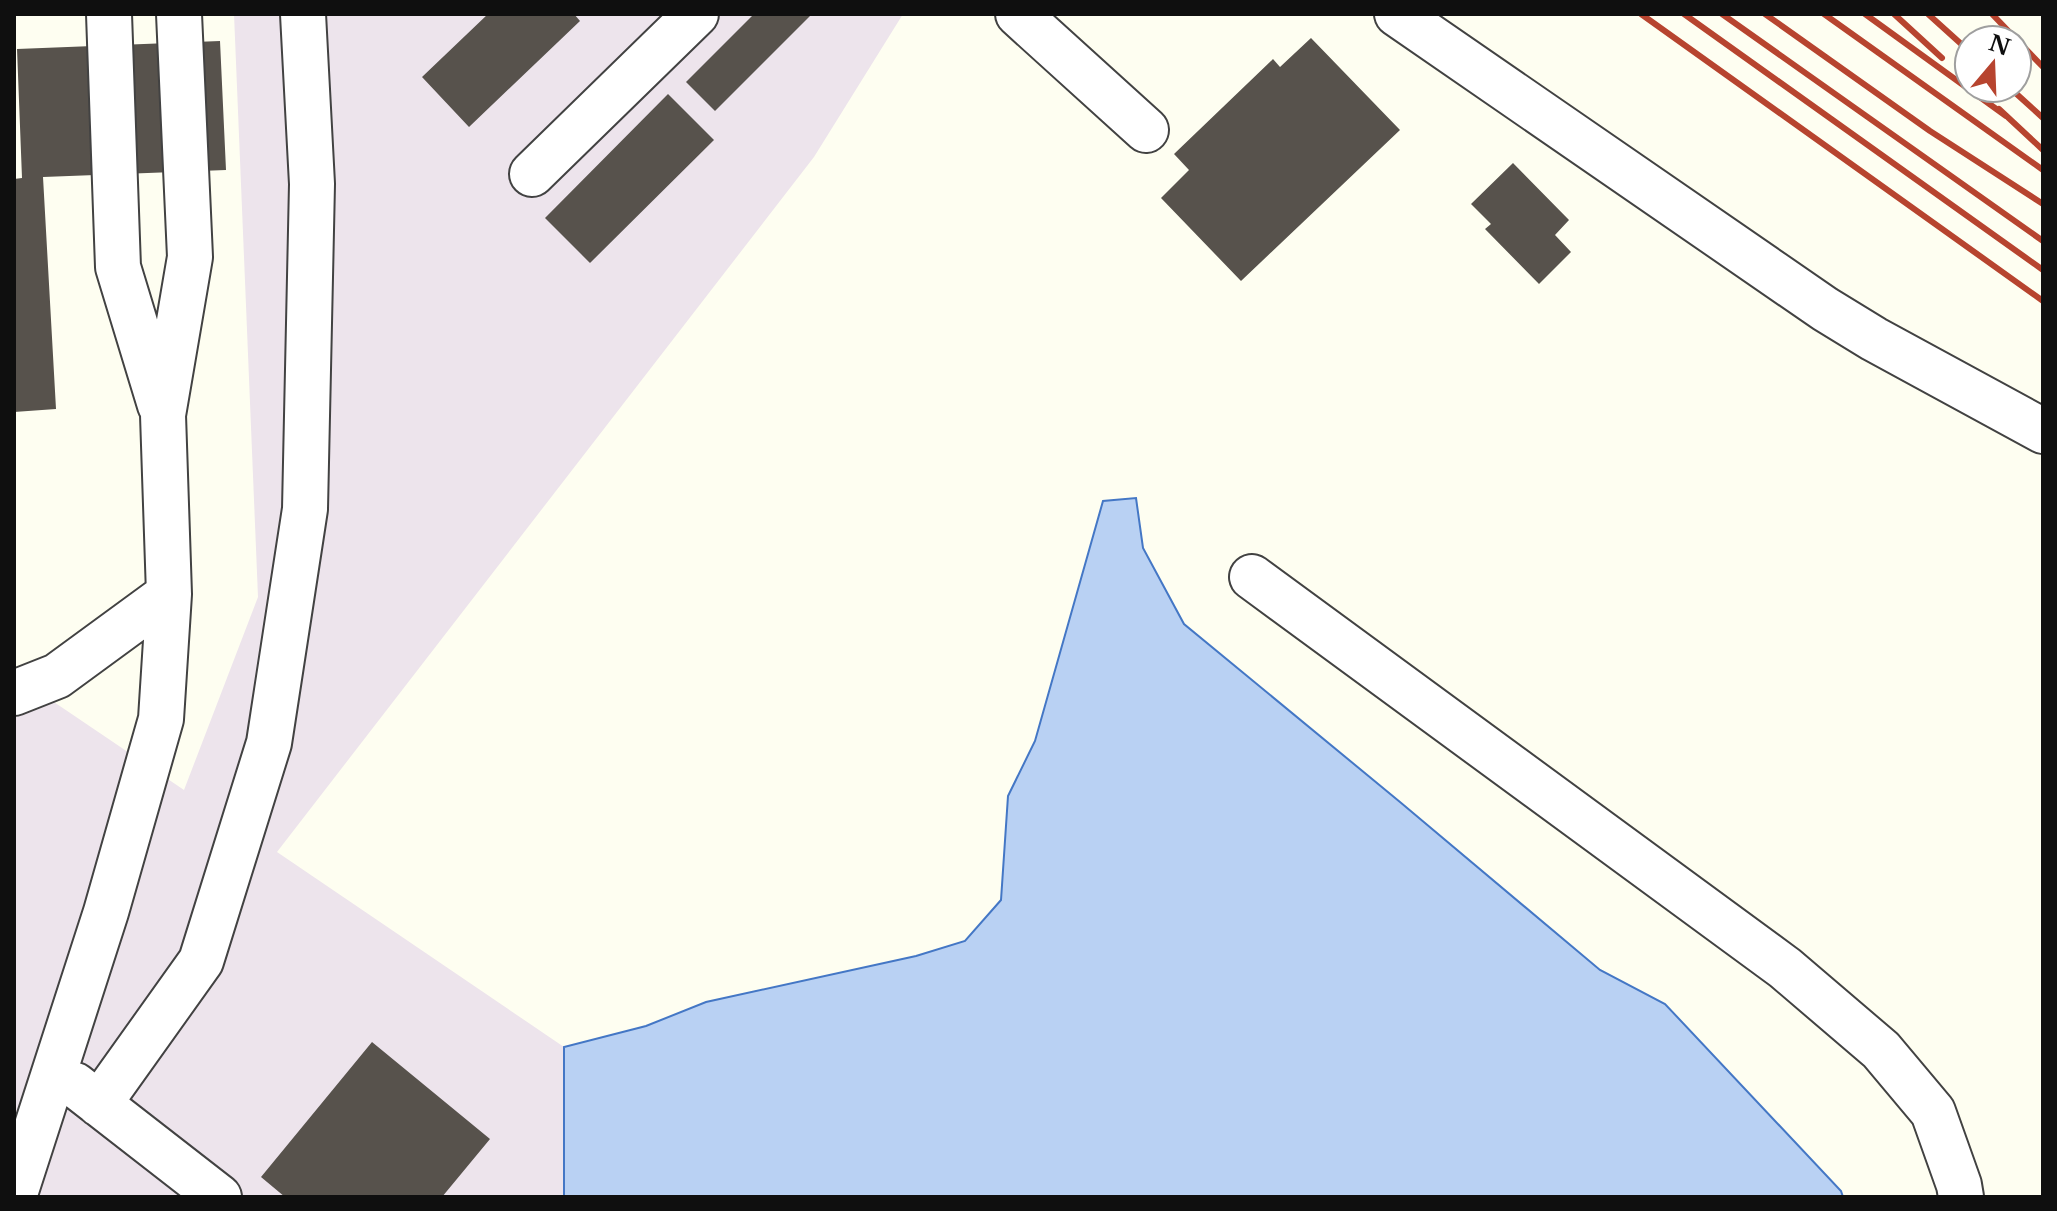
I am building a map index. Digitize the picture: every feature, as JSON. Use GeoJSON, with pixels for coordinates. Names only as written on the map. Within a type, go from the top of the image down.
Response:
{"type":"FeatureCollection","features":[{"type":"Feature","properties":{"kind":"lane"},"geometry":{"type":"LineString","coordinates":[[109,14],[118,267],[163,415]]}},
{"type":"Feature","properties":{"kind":"lane"},"geometry":{"type":"LineString","coordinates":[[14,1197],[106,912],[161,719],[169,594],[163,415],[190,257],[179,14]]}},
{"type":"Feature","properties":{"kind":"lane"},"geometry":{"type":"LineString","coordinates":[[99,1104],[201,961],[269,743],[305,509],[312,184],[303,14]]}},
{"type":"Feature","properties":{"kind":"lane"},"geometry":{"type":"LineString","coordinates":[[532,174],[696,14]]}},
{"type":"Feature","properties":{"kind":"lane"},"geometry":{"type":"LineString","coordinates":[[1019,14],[1146,130]]}},
{"type":"Feature","properties":{"kind":"lane"},"geometry":{"type":"LineString","coordinates":[[1397,14],[1825,309],[2043,431]]}},
{"type":"Feature","properties":{"kind":"lane"},"geometry":{"type":"LineString","coordinates":[[1252,577],[1785,968],[1881,1050],[1933,1112],[1961,1197]]}},
{"type":"Feature","properties":{"kind":"lane"},"geometry":{"type":"LineString","coordinates":[[14,693],[57,676],[169,594]]}},
{"type":"Feature","properties":{"kind":"lane"},"geometry":{"type":"LineString","coordinates":[[56,1070],[219,1197]]}},
{"type":"Feature","properties":{"kind":"shaded area"},"geometry":{"type":"Polygon","coordinates":[[[234,14],[903,14],[814,157],[277,852],[564,1047],[565,1197],[14,1197],[14,675],[184,790],[258,597],[234,14]]]}},
{"type":"Feature","properties":{"kind":"water"},"geometry":{"type":"Polygon","coordinates":[[[1136,498],[1143,548],[1184,624],[1600,970],[1665,1004],[1841,1191],[1843,1197],[564,1197],[564,1047],[646,1026],[706,1002],[916,956],[965,941],[1001,900],[1008,796],[1035,741],[1103,501],[1136,498]]]}},
{"type":"Feature","properties":{"kind":"building"},"geometry":{"type":"Polygon","coordinates":[[[488,14],[574,14],[580,21],[469,127],[422,77],[488,14]]]}},
{"type":"Feature","properties":{"kind":"building"},"geometry":{"type":"Polygon","coordinates":[[[754,14],[812,14],[715,111],[686,82],[754,14]]]}},
{"type":"Feature","properties":{"kind":"building"},"geometry":{"type":"Polygon","coordinates":[[[1311,38],[1400,130],[1241,281],[1161,198],[1189,170],[1174,154],[1273,59],[1280,67],[1311,38]]]}},
{"type":"Feature","properties":{"kind":"building"},"geometry":{"type":"Polygon","coordinates":[[[220,41],[226,170],[43,177],[56,409],[14,412],[14,179],[22,178],[17,49],[220,41]]]}},
{"type":"Feature","properties":{"kind":"building"},"geometry":{"type":"Polygon","coordinates":[[[668,94],[714,140],[590,263],[545,218],[668,94]]]}},
{"type":"Feature","properties":{"kind":"building"},"geometry":{"type":"Polygon","coordinates":[[[1513,163],[1569,220],[1555,235],[1571,252],[1539,284],[1485,229],[1491,224],[1471,204],[1513,163]]]}},
{"type":"Feature","properties":{"kind":"building"},"geometry":{"type":"Polygon","coordinates":[[[372,1042],[490,1139],[442,1197],[285,1197],[261,1177],[372,1042]]]}},
{"type":"Feature","properties":{"kind":"railway"},"geometry":{"type":"LineString","coordinates":[[1641,14],[2043,301]]}},
{"type":"Feature","properties":{"kind":"railway"},"geometry":{"type":"LineString","coordinates":[[1684,14],[2043,270]]}},
{"type":"Feature","properties":{"kind":"railway"},"geometry":{"type":"LineString","coordinates":[[1722,14],[2043,241]]}},
{"type":"Feature","properties":{"kind":"railway"},"geometry":{"type":"LineString","coordinates":[[1765,14],[1930,131],[2043,204]]}},
{"type":"Feature","properties":{"kind":"railway"},"geometry":{"type":"LineString","coordinates":[[1824,14],[2043,170]]}},
{"type":"Feature","properties":{"kind":"railway"},"geometry":{"type":"LineString","coordinates":[[1865,14],[2006,116]]}},
{"type":"Feature","properties":{"kind":"railway"},"geometry":{"type":"LineString","coordinates":[[1894,14],[1942,58]]}},
{"type":"Feature","properties":{"kind":"railway"},"geometry":{"type":"LineString","coordinates":[[1928,14],[1953,37]]}},
{"type":"Feature","properties":{"kind":"railway"},"geometry":{"type":"LineString","coordinates":[[1992,14],[2002,24]]}},
{"type":"Feature","properties":{"kind":"railway"},"geometry":{"type":"LineString","coordinates":[[2033,57],[2043,67]]}},
{"type":"Feature","properties":{"kind":"railway"},"geometry":{"type":"LineString","coordinates":[[2028,104],[2043,118]]}},
{"type":"Feature","properties":{"kind":"railway"},"geometry":{"type":"LineString","coordinates":[[1999,109],[2043,150]]}}]}
